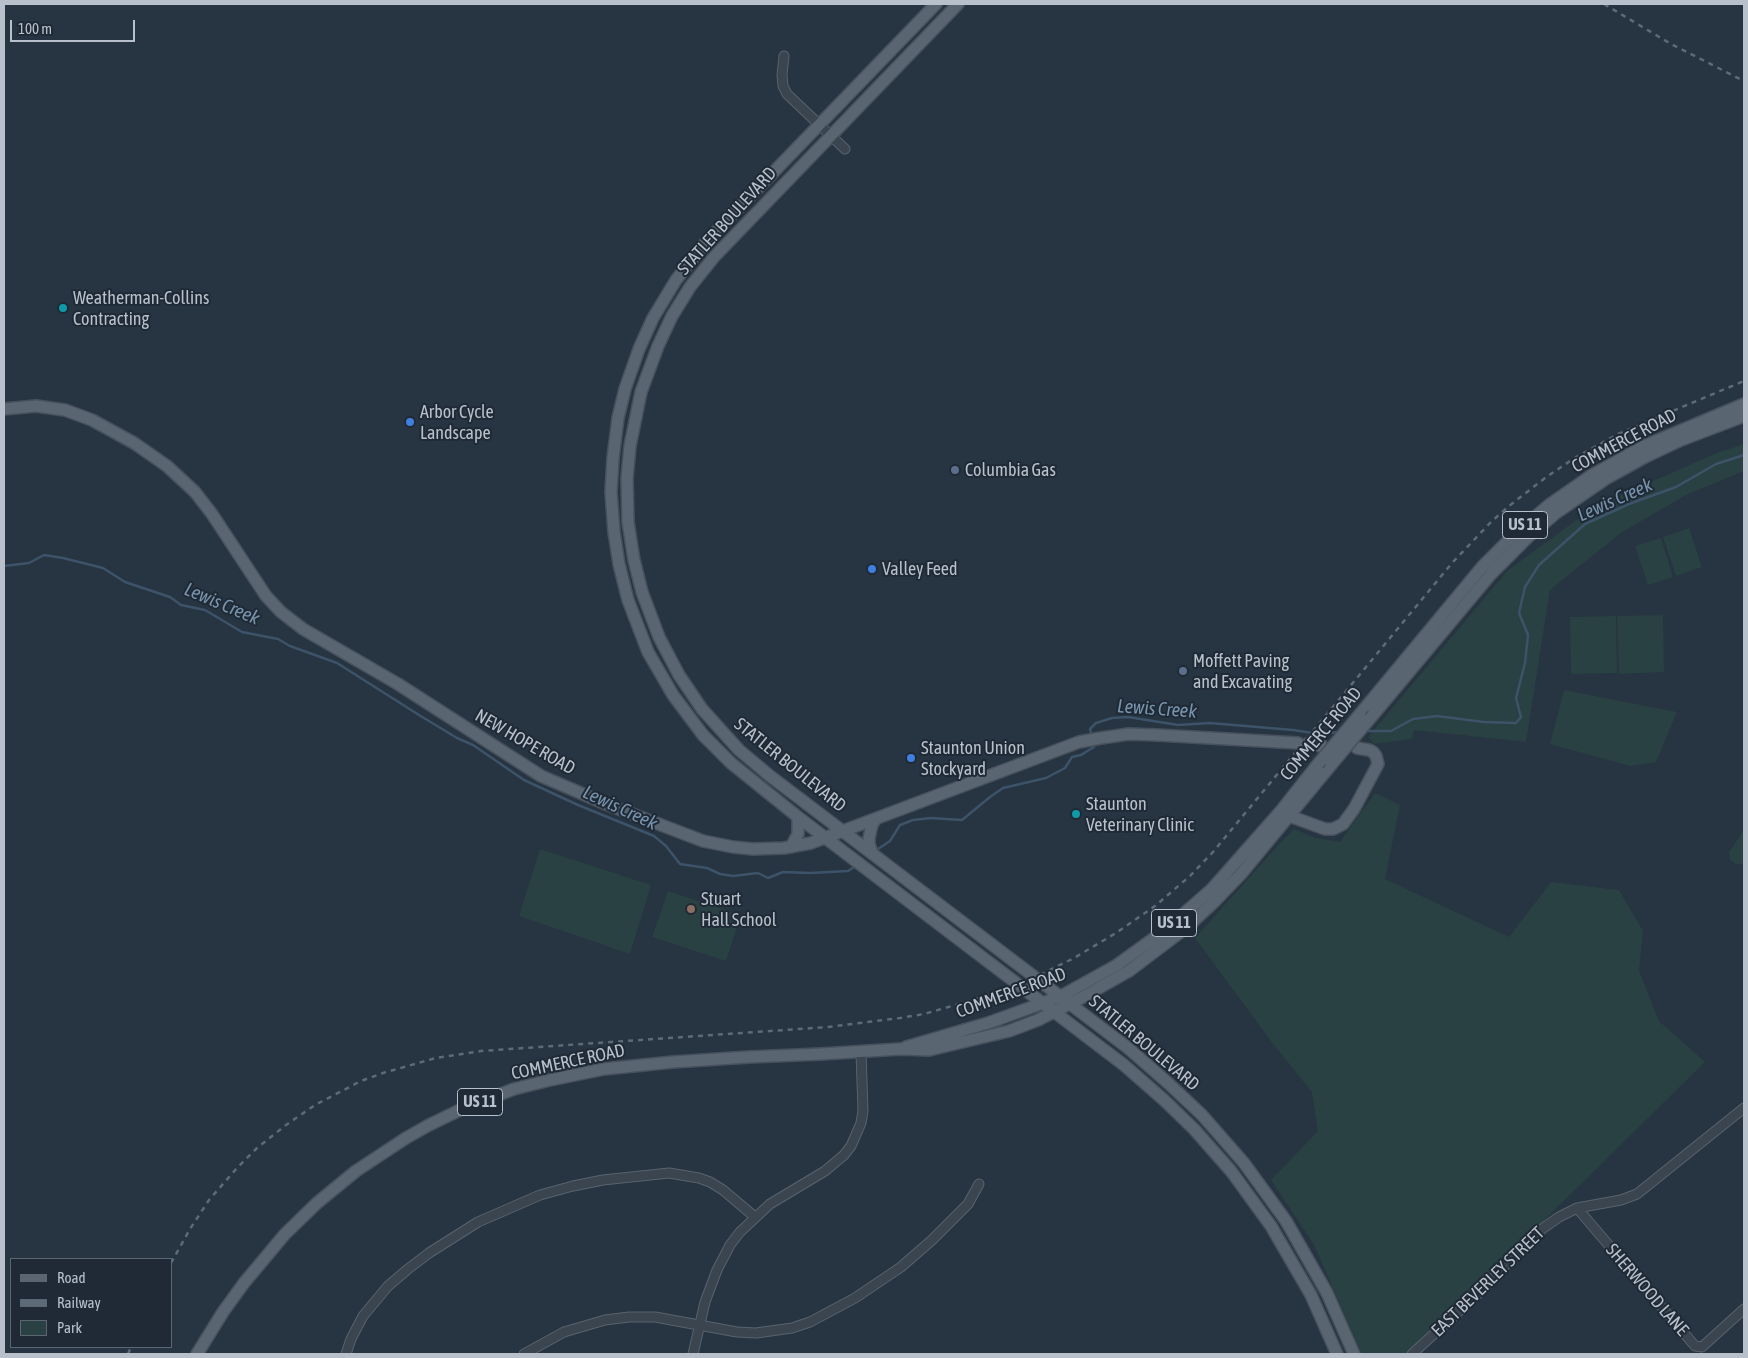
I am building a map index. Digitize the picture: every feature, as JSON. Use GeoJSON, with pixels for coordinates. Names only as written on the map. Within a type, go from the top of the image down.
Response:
{"type":"FeatureCollection","features":[{"type":"Feature","properties":{"kind":"main road","name":"STATLER BOULEVARD"},"geometry":{"type":"LineString","coordinates":[[936,4],[705,243],[663,301],[642,343],[625,389],[616,429],[612,475],[614,532],[623,585],[637,626],[658,671],[679,705],[711,744],[730,763],[798,818],[1124,1066],[1194,1129],[1231,1171],[1287,1252],[1311,1295],[1337,1354]]}},
{"type":"Feature","properties":{"kind":"main road","name":"STATLER BOULEVARD"},"geometry":{"type":"LineString","coordinates":[[958,4],[711,261],[690,288],[675,312],[651,362],[638,402],[630,446],[627,495],[630,538],[642,592],[659,637],[684,684],[716,725],[744,754],[770,776],[1128,1048],[1168,1082],[1202,1115],[1244,1163],[1283,1216],[1312,1264],[1333,1305],[1354,1354]]}},
{"type":"Feature","properties":{"kind":"main road","name":"COMMERCE ROAD"},"geometry":{"type":"LineString","coordinates":[[197,1354],[223,1312],[252,1272],[285,1234],[317,1203],[356,1171],[386,1151],[429,1125],[462,1109],[514,1089],[573,1075],[619,1067],[726,1058],[861,1052],[900,1048],[929,1050],[945,1047],[1009,1031],[1070,1004],[1129,971],[1187,927],[1241,874],[1318,764],[1482,568],[1530,521],[1570,490],[1616,461],[1666,436],[1744,404]]}},
{"type":"Feature","properties":{"kind":"main road","name":"NEW HOPE ROAD"},"geometry":{"type":"LineString","coordinates":[[4,409],[43,406],[71,412],[92,420],[142,448],[167,466],[195,492],[212,514],[260,587],[286,616],[316,637],[398,684],[541,776],[606,804],[703,841],[745,849],[769,849],[791,847],[848,834],[875,820],[1092,739],[1143,734],[1322,746]]}},
{"type":"Feature","properties":{"kind":"main road","name":"COMMERCE ROAD"},"geometry":{"type":"LineString","coordinates":[[900,1048],[988,1023],[1061,996],[1117,965],[1147,944],[1185,914],[1331,766],[1491,574],[1523,542],[1556,513],[1590,488],[1681,440],[1744,416]]}},
{"type":"Feature","properties":{"kind":"main road"},"geometry":{"type":"LineString","coordinates":[[1284,814],[1325,829],[1333,829],[1343,824],[1354,809],[1378,764],[1373,752],[1357,748]]}},
{"type":"Feature","properties":{"kind":"main road"},"geometry":{"type":"LineString","coordinates":[[791,847],[798,834],[798,818]]}},
{"type":"Feature","properties":{"kind":"main road"},"geometry":{"type":"LineString","coordinates":[[872,853],[869,844],[870,831],[875,820]]}},
{"type":"Feature","properties":{"kind":"street"},"geometry":{"type":"LineString","coordinates":[[784,56],[782,75],[783,86],[787,94],[845,149]]}},
{"type":"Feature","properties":{"kind":"street"},"geometry":{"type":"LineString","coordinates":[[693,1354],[705,1302],[717,1270],[730,1245],[755,1217],[782,1196],[830,1168],[851,1146],[861,1123],[863,1111],[861,1052]]}},
{"type":"Feature","properties":{"kind":"street","name":"EAST BEVERLEY STREET"},"geometry":{"type":"LineString","coordinates":[[1412,1354],[1479,1294],[1534,1236],[1553,1221],[1577,1208],[1625,1199],[1636,1194],[1744,1108]]}},
{"type":"Feature","properties":{"kind":"street"},"geometry":{"type":"LineString","coordinates":[[346,1354],[363,1316],[384,1291],[408,1269],[429,1253],[478,1222],[540,1195],[603,1180],[669,1173],[699,1178],[710,1182],[740,1202],[755,1217]]}},
{"type":"Feature","properties":{"kind":"street"},"geometry":{"type":"LineString","coordinates":[[524,1354],[564,1332],[605,1320],[629,1317],[655,1317],[737,1332],[792,1328],[825,1315],[883,1280],[926,1246],[968,1204],[979,1184]]}},
{"type":"Feature","properties":{"kind":"street","name":"SHERWOOD LANE"},"geometry":{"type":"LineString","coordinates":[[1577,1208],[1695,1346],[1702,1347],[1744,1309]]}},
{"type":"Feature","properties":{"kind":"green space"},"geometry":{"type":"Polygon","coordinates":[[[1744,444],[1744,471],[1686,495],[1622,532],[1550,590],[1526,742],[1414,730],[1412,739],[1374,744],[1368,737],[1507,571],[1594,507],[1719,452],[1744,444]]]}},
{"type":"Feature","properties":{"kind":"green space"},"geometry":{"type":"Polygon","coordinates":[[[1689,528],[1702,567],[1676,576],[1663,537],[1689,528]]]}},
{"type":"Feature","properties":{"kind":"green space"},"geometry":{"type":"Polygon","coordinates":[[[1661,538],[1673,577],[1648,585],[1635,546],[1661,538]]]}},
{"type":"Feature","properties":{"kind":"green space"},"geometry":{"type":"Polygon","coordinates":[[[1663,615],[1664,672],[1619,674],[1617,616],[1663,615]]]}},
{"type":"Feature","properties":{"kind":"green space"},"geometry":{"type":"Polygon","coordinates":[[[1616,616],[1617,673],[1571,674],[1570,617],[1616,616]]]}},
{"type":"Feature","properties":{"kind":"green space"},"geometry":{"type":"Polygon","coordinates":[[[1564,690],[1677,712],[1656,762],[1630,766],[1550,744],[1564,690]]]}},
{"type":"Feature","properties":{"kind":"green space"},"geometry":{"type":"Polygon","coordinates":[[[1375,793],[1400,805],[1385,879],[1509,937],[1551,882],[1619,890],[1643,931],[1639,971],[1659,1021],[1705,1062],[1459,1304],[1405,1354],[1362,1354],[1314,1245],[1271,1180],[1318,1131],[1312,1092],[1273,1044],[1195,938],[1294,829],[1316,838],[1340,842],[1375,793]]]}},
{"type":"Feature","properties":{"kind":"green space"},"geometry":{"type":"Polygon","coordinates":[[[1744,830],[1744,864],[1736,864],[1730,860],[1729,852],[1744,830]]]}},
{"type":"Feature","properties":{"kind":"green space"},"geometry":{"type":"Polygon","coordinates":[[[540,849],[651,885],[630,954],[519,916],[540,849]]]}},
{"type":"Feature","properties":{"kind":"green space"},"geometry":{"type":"Polygon","coordinates":[[[668,891],[741,915],[726,961],[652,937],[668,891]]]}},
{"type":"Feature","properties":{"kind":"waterway","name":"Lewis Creek"},"geometry":{"type":"LineString","coordinates":[[1365,731],[1391,731],[1413,719],[1437,716],[1484,722],[1516,723],[1521,717],[1516,698],[1525,663],[1528,635],[1519,613],[1525,587],[1539,565],[1585,524],[1629,504],[1676,487],[1716,464],[1744,455]]}},
{"type":"Feature","properties":{"kind":"waterway","name":"Lewis Creek"},"geometry":{"type":"LineString","coordinates":[[4,566],[29,563],[44,555],[103,568],[125,582],[170,597],[181,605],[205,610],[242,632],[278,639],[290,646],[337,663],[457,738],[473,745],[524,780],[578,805],[654,836],[666,846],[680,864],[707,868],[720,874],[733,876],[758,873],[768,878],[783,872],[848,871],[857,865]]}},
{"type":"Feature","properties":{"kind":"waterway","name":"Lewis Creek"},"geometry":{"type":"LineString","coordinates":[[1092,737],[1090,729],[1096,723],[1112,718],[1128,717],[1178,725],[1210,723],[1319,734],[1339,732]]}},
{"type":"Feature","properties":{"kind":"waterway","name":"Lewis Creek"},"geometry":{"type":"LineString","coordinates":[[875,851],[890,841],[900,825],[913,820],[931,818],[962,820],[1003,788],[1046,778],[1065,768],[1072,757],[1081,755],[1094,747],[1094,742]]}},
{"type":"Feature","properties":{"kind":"railway"},"geometry":{"type":"LineString","coordinates":[[1604,4],[1671,44],[1744,81]]}},
{"type":"Feature","properties":{"kind":"railway"},"geometry":{"type":"LineString","coordinates":[[172,1261],[209,1200],[257,1148],[315,1105],[361,1081],[383,1073],[436,1058],[481,1051],[828,1027],[900,1018],[924,1014],[983,997],[1036,977],[1074,958],[1116,933],[1155,906],[1190,876],[1213,852],[1452,563],[1509,506],[1573,459],[1618,434],[1744,381]]}},
{"type":"Feature","properties":{"kind":"railway"},"geometry":{"type":"LineString","coordinates":[[128,1354],[131,1348]]}},
{"type":"Feature","properties":{"kind":"place","name":"Weatherman-Collins Contracting"},"geometry":{"type":"Point","coordinates":[63,308]}},
{"type":"Feature","properties":{"kind":"place","name":"Arbor Cycle Landscape"},"geometry":{"type":"Point","coordinates":[410,422]}},
{"type":"Feature","properties":{"kind":"place","name":"Columbia Gas"},"geometry":{"type":"Point","coordinates":[955,470]}},
{"type":"Feature","properties":{"kind":"place","name":"Valley Feed"},"geometry":{"type":"Point","coordinates":[872,569]}},
{"type":"Feature","properties":{"kind":"place","name":"Moffett Paving and Excavating"},"geometry":{"type":"Point","coordinates":[1183,671]}},
{"type":"Feature","properties":{"kind":"place","name":"Staunton Union Stockyard"},"geometry":{"type":"Point","coordinates":[911,758]}},
{"type":"Feature","properties":{"kind":"place","name":"Staunton Veterinary Clinic"},"geometry":{"type":"Point","coordinates":[1076,814]}},
{"type":"Feature","properties":{"kind":"place","name":"Stuart Hall School"},"geometry":{"type":"Point","coordinates":[691,909]}}]}
